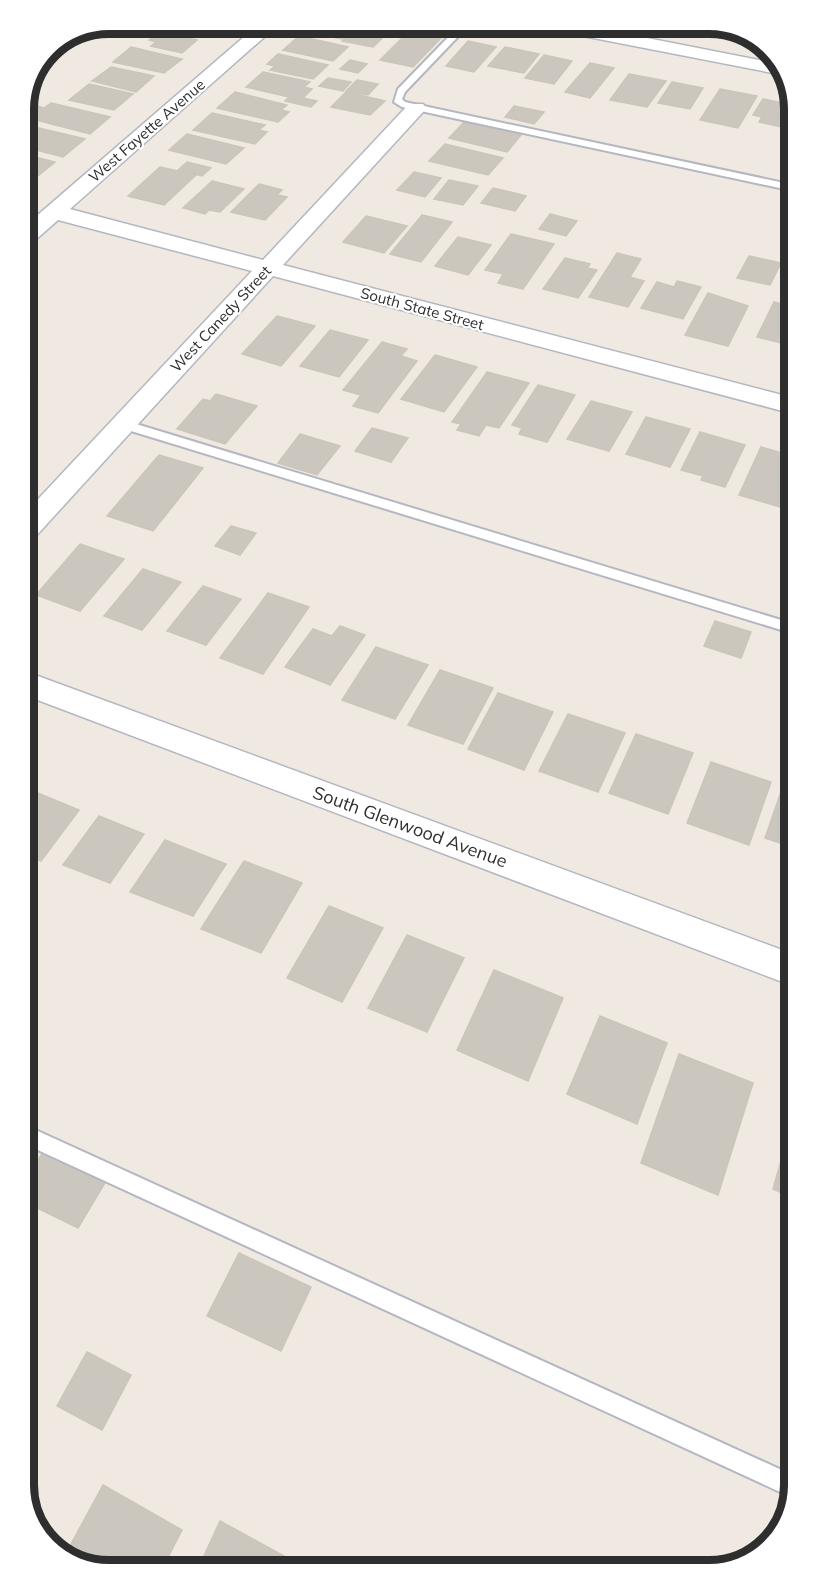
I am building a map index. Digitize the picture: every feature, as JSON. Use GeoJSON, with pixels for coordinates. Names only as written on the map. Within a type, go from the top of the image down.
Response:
{"type":"FeatureCollection","features":[{"type":"Feature","properties":{"kind":"street","name":"West Fayette Avenue"},"geometry":{"type":"LineString","coordinates":[[35,228],[258,34]]}},
{"type":"Feature","properties":{"kind":"street"},"geometry":{"type":"LineString","coordinates":[[602,35],[772,69]]}},
{"type":"Feature","properties":{"kind":"street","name":"West Canedy Street"},"geometry":{"type":"LineString","coordinates":[[35,520],[416,108]]}},
{"type":"Feature","properties":{"kind":"street","name":"South State Street"},"geometry":{"type":"LineString","coordinates":[[54,212],[784,403]]}},
{"type":"Feature","properties":{"kind":"street","name":"South Glenwood Avenue"},"geometry":{"type":"LineString","coordinates":[[35,687],[784,967]]}},
{"type":"Feature","properties":{"kind":"lane"},"geometry":{"type":"LineString","coordinates":[[456,35],[401,91],[397,100],[416,108],[784,186]]}},
{"type":"Feature","properties":{"kind":"lane"},"geometry":{"type":"LineString","coordinates":[[123,424],[784,626]]}},
{"type":"Feature","properties":{"kind":"lane"},"geometry":{"type":"LineString","coordinates":[[34,1138],[784,1482]]}},
{"type":"Feature","properties":{"kind":"building"},"geometry":{"type":"Polygon","coordinates":[[[157,34],[170,34],[197,40],[182,53],[151,46],[156,42],[149,40],[157,34]]]}},
{"type":"Feature","properties":{"kind":"building"},"geometry":{"type":"Polygon","coordinates":[[[319,34],[347,34],[342,39],[319,34]]]}},
{"type":"Feature","properties":{"kind":"building"},"geometry":{"type":"Polygon","coordinates":[[[349,34],[386,34],[373,47],[342,41],[349,34]]]}},
{"type":"Feature","properties":{"kind":"building"},"geometry":{"type":"Polygon","coordinates":[[[406,34],[444,35],[413,67],[380,60],[406,34]]]}},
{"type":"Feature","properties":{"kind":"building"},"geometry":{"type":"Polygon","coordinates":[[[299,36],[348,47],[333,61],[283,50],[299,36]]]}},
{"type":"Feature","properties":{"kind":"building"},"geometry":{"type":"Polygon","coordinates":[[[468,41],[496,47],[474,72],[446,66],[468,41]]]}},
{"type":"Feature","properties":{"kind":"building"},"geometry":{"type":"Polygon","coordinates":[[[131,47],[182,59],[164,73],[113,62],[131,47]]]}},
{"type":"Feature","properties":{"kind":"building"},"geometry":{"type":"Polygon","coordinates":[[[505,47],[539,54],[524,73],[488,66],[505,47]]]}},
{"type":"Feature","properties":{"kind":"building"},"geometry":{"type":"Polygon","coordinates":[[[278,54],[328,65],[313,79],[270,70],[275,66],[267,64],[278,54]]]}},
{"type":"Feature","properties":{"kind":"building"},"geometry":{"type":"Polygon","coordinates":[[[544,55],[572,61],[554,84],[525,78],[544,55]]]}},
{"type":"Feature","properties":{"kind":"building"},"geometry":{"type":"Polygon","coordinates":[[[350,60],[367,64],[358,73],[340,69],[350,60]]]}},
{"type":"Feature","properties":{"kind":"building"},"geometry":{"type":"Polygon","coordinates":[[[590,63],[614,68],[590,98],[565,92],[590,63]]]}},
{"type":"Feature","properties":{"kind":"building"},"geometry":{"type":"Polygon","coordinates":[[[111,67],[154,76],[136,92],[92,81],[111,67]]]}},
{"type":"Feature","properties":{"kind":"building"},"geometry":{"type":"Polygon","coordinates":[[[263,72],[310,82],[304,87],[312,89],[303,98],[317,101],[311,107],[285,101],[289,97],[246,87],[263,72]]]}},
{"type":"Feature","properties":{"kind":"building"},"geometry":{"type":"Polygon","coordinates":[[[629,74],[666,81],[647,107],[610,100],[629,74]]]}},
{"type":"Feature","properties":{"kind":"building"},"geometry":{"type":"Polygon","coordinates":[[[328,78],[351,82],[343,91],[319,86],[328,78]]]}},
{"type":"Feature","properties":{"kind":"building"},"geometry":{"type":"Polygon","coordinates":[[[357,80],[378,84],[368,95],[346,91],[357,80]]]}},
{"type":"Feature","properties":{"kind":"building"},"geometry":{"type":"Polygon","coordinates":[[[672,82],[703,88],[690,109],[658,103],[672,82]]]}},
{"type":"Feature","properties":{"kind":"building"},"geometry":{"type":"Polygon","coordinates":[[[89,84],[133,94],[114,110],[69,100],[89,84]]]}},
{"type":"Feature","properties":{"kind":"building"},"geometry":{"type":"Polygon","coordinates":[[[720,89],[757,96],[738,128],[700,120],[720,89]]]}},
{"type":"Feature","properties":{"kind":"building"},"geometry":{"type":"Polygon","coordinates":[[[235,92],[287,105],[281,110],[289,112],[278,122],[217,108],[235,92]]]}},
{"type":"Feature","properties":{"kind":"building"},"geometry":{"type":"Polygon","coordinates":[[[346,92],[385,101],[370,115],[331,107],[346,92]]]}},
{"type":"Feature","properties":{"kind":"building"},"geometry":{"type":"Polygon","coordinates":[[[763,99],[784,103],[784,127],[759,122],[762,117],[753,115],[763,99]]]}},
{"type":"Feature","properties":{"kind":"building"},"geometry":{"type":"Polygon","coordinates":[[[51,103],[110,117],[90,134],[35,120],[35,106],[44,108],[51,103]]]}},
{"type":"Feature","properties":{"kind":"building"},"geometry":{"type":"Polygon","coordinates":[[[514,106],[544,112],[534,124],[505,117],[514,106]]]}},
{"type":"Feature","properties":{"kind":"building"},"geometry":{"type":"Polygon","coordinates":[[[212,113],[265,125],[259,130],[267,132],[255,144],[193,130],[212,113]]]}},
{"type":"Feature","properties":{"kind":"building"},"geometry":{"type":"Polygon","coordinates":[[[464,122],[521,135],[507,152],[449,138],[464,122]]]}},
{"type":"Feature","properties":{"kind":"building"},"geometry":{"type":"Polygon","coordinates":[[[35,127],[85,139],[63,157],[35,150],[35,127]]]}},
{"type":"Feature","properties":{"kind":"building"},"geometry":{"type":"Polygon","coordinates":[[[187,134],[244,148],[226,164],[169,150],[187,134]]]}},
{"type":"Feature","properties":{"kind":"building"},"geometry":{"type":"Polygon","coordinates":[[[445,144],[503,158],[488,175],[429,161],[445,144]]]}},
{"type":"Feature","properties":{"kind":"building"},"geometry":{"type":"Polygon","coordinates":[[[35,157],[55,162],[35,178],[35,157]]]}},
{"type":"Feature","properties":{"kind":"building"},"geometry":{"type":"Polygon","coordinates":[[[187,162],[211,168],[202,176],[178,170],[187,162]]]}},
{"type":"Feature","properties":{"kind":"building"},"geometry":{"type":"Polygon","coordinates":[[[160,167],[196,175],[164,205],[128,196],[160,167]]]}},
{"type":"Feature","properties":{"kind":"building"},"geometry":{"type":"Polygon","coordinates":[[[414,172],[441,178],[425,197],[397,190],[414,172]]]}},
{"type":"Feature","properties":{"kind":"building"},"geometry":{"type":"Polygon","coordinates":[[[449,180],[478,186],[463,205],[434,199],[449,180]]]}},
{"type":"Feature","properties":{"kind":"building"},"geometry":{"type":"Polygon","coordinates":[[[212,181],[244,189],[220,212],[209,210],[205,214],[183,208],[212,181]]]}},
{"type":"Feature","properties":{"kind":"building"},"geometry":{"type":"Polygon","coordinates":[[[259,184],[282,190],[277,195],[287,197],[265,220],[231,212],[259,184]]]}},
{"type":"Feature","properties":{"kind":"building"},"geometry":{"type":"Polygon","coordinates":[[[493,188],[526,196],[515,211],[481,203],[493,188]]]}},
{"type":"Feature","properties":{"kind":"building"},"geometry":{"type":"Polygon","coordinates":[[[550,214],[577,221],[566,236],[539,229],[550,214]]]}},
{"type":"Feature","properties":{"kind":"building"},"geometry":{"type":"Polygon","coordinates":[[[422,215],[452,222],[421,262],[390,254],[422,215]]]}},
{"type":"Feature","properties":{"kind":"building"},"geometry":{"type":"Polygon","coordinates":[[[366,216],[407,226],[384,253],[343,242],[366,216]]]}},
{"type":"Feature","properties":{"kind":"building"},"geometry":{"type":"Polygon","coordinates":[[[511,234],[554,244],[523,289],[498,283],[503,274],[485,270],[511,234]]]}},
{"type":"Feature","properties":{"kind":"building"},"geometry":{"type":"Polygon","coordinates":[[[458,237],[491,245],[468,275],[435,266],[458,237]]]}},
{"type":"Feature","properties":{"kind":"building"},"geometry":{"type":"Polygon","coordinates":[[[617,253],[641,259],[630,277],[644,281],[628,307],[589,297],[617,253]]]}},
{"type":"Feature","properties":{"kind":"building"},"geometry":{"type":"Polygon","coordinates":[[[749,256],[781,263],[770,285],[737,278],[749,256]]]}},
{"type":"Feature","properties":{"kind":"building"},"geometry":{"type":"Polygon","coordinates":[[[565,258],[590,264],[587,268],[597,270],[578,298],[543,289],[565,258]]]}},
{"type":"Feature","properties":{"kind":"building"},"geometry":{"type":"Polygon","coordinates":[[[677,281],[701,287],[683,319],[641,308],[657,282],[674,287],[677,281]]]}},
{"type":"Feature","properties":{"kind":"building"},"geometry":{"type":"Polygon","coordinates":[[[708,293],[748,306],[728,346],[685,335],[708,293]]]}},
{"type":"Feature","properties":{"kind":"building"},"geometry":{"type":"Polygon","coordinates":[[[774,302],[784,304],[784,344],[757,337],[774,302]]]}},
{"type":"Feature","properties":{"kind":"building"},"geometry":{"type":"Polygon","coordinates":[[[277,316],[315,326],[281,366],[242,354],[277,316]]]}},
{"type":"Feature","properties":{"kind":"building"},"geometry":{"type":"Polygon","coordinates":[[[330,330],[368,340],[339,377],[300,366],[330,330]]]}},
{"type":"Feature","properties":{"kind":"building"},"geometry":{"type":"Polygon","coordinates":[[[382,342],[407,349],[401,356],[417,361],[378,413],[353,406],[361,395],[343,390],[382,342]]]}},
{"type":"Feature","properties":{"kind":"building"},"geometry":{"type":"Polygon","coordinates":[[[435,355],[477,367],[444,412],[401,399],[435,355]]]}},
{"type":"Feature","properties":{"kind":"building"},"geometry":{"type":"Polygon","coordinates":[[[487,372],[529,383],[499,428],[486,425],[479,436],[457,430],[461,424],[452,422],[487,372]]]}},
{"type":"Feature","properties":{"kind":"building"},"geometry":{"type":"Polygon","coordinates":[[[538,385],[575,395],[547,442],[519,434],[522,428],[512,425],[538,385]]]}},
{"type":"Feature","properties":{"kind":"building"},"geometry":{"type":"Polygon","coordinates":[[[216,394],[257,406],[225,444],[177,429],[203,399],[210,401],[216,394]]]}},
{"type":"Feature","properties":{"kind":"building"},"geometry":{"type":"Polygon","coordinates":[[[591,401],[632,412],[609,451],[567,439],[591,401]]]}},
{"type":"Feature","properties":{"kind":"building"},"geometry":{"type":"Polygon","coordinates":[[[646,417],[690,429],[670,467],[626,454],[646,417]]]}},
{"type":"Feature","properties":{"kind":"building"},"geometry":{"type":"Polygon","coordinates":[[[372,428],[408,438],[391,462],[355,451],[372,428]]]}},
{"type":"Feature","properties":{"kind":"building"},"geometry":{"type":"Polygon","coordinates":[[[700,432],[745,445],[725,487],[701,480],[703,476],[681,470],[700,432]]]}},
{"type":"Feature","properties":{"kind":"building"},"geometry":{"type":"Polygon","coordinates":[[[300,434],[340,446],[317,475],[278,463],[300,434]]]}},
{"type":"Feature","properties":{"kind":"building"},"geometry":{"type":"Polygon","coordinates":[[[761,447],[784,453],[784,508],[739,495],[761,447]]]}},
{"type":"Feature","properties":{"kind":"building"},"geometry":{"type":"Polygon","coordinates":[[[159,455],[203,468],[153,531],[107,516],[159,455]]]}},
{"type":"Feature","properties":{"kind":"building"},"geometry":{"type":"Polygon","coordinates":[[[231,526],[256,533],[240,555],[215,546],[231,526]]]}},
{"type":"Feature","properties":{"kind":"building"},"geometry":{"type":"Polygon","coordinates":[[[80,544],[124,559],[80,611],[36,595],[80,544]]]}},
{"type":"Feature","properties":{"kind":"building"},"geometry":{"type":"Polygon","coordinates":[[[143,569],[181,582],[142,630],[104,616],[143,569]]]}},
{"type":"Feature","properties":{"kind":"building"},"geometry":{"type":"Polygon","coordinates":[[[203,586],[241,599],[206,645],[167,631],[203,586]]]}},
{"type":"Feature","properties":{"kind":"building"},"geometry":{"type":"Polygon","coordinates":[[[268,593],[309,607],[263,674],[220,658],[268,593]]]}},
{"type":"Feature","properties":{"kind":"building"},"geometry":{"type":"Polygon","coordinates":[[[715,621],[751,632],[741,658],[704,646],[715,621]]]}},
{"type":"Feature","properties":{"kind":"building"},"geometry":{"type":"Polygon","coordinates":[[[340,626],[365,635],[330,685],[285,667],[313,629],[332,636],[340,626]]]}},
{"type":"Feature","properties":{"kind":"building"},"geometry":{"type":"Polygon","coordinates":[[[376,647],[428,665],[395,719],[342,700],[376,647]]]}},
{"type":"Feature","properties":{"kind":"building"},"geometry":{"type":"Polygon","coordinates":[[[440,670],[493,688],[463,744],[408,725],[440,670]]]}},
{"type":"Feature","properties":{"kind":"building"},"geometry":{"type":"Polygon","coordinates":[[[498,693],[553,712],[524,770],[468,749],[498,693]]]}},
{"type":"Feature","properties":{"kind":"building"},"geometry":{"type":"Polygon","coordinates":[[[568,714],[625,733],[598,792],[539,771],[568,714]]]}},
{"type":"Feature","properties":{"kind":"building"},"geometry":{"type":"Polygon","coordinates":[[[636,734],[693,753],[668,814],[609,793],[636,734]]]}},
{"type":"Feature","properties":{"kind":"building"},"geometry":{"type":"Polygon","coordinates":[[[711,762],[771,782],[749,845],[687,823],[711,762]]]}},
{"type":"Feature","properties":{"kind":"building"},"geometry":{"type":"Polygon","coordinates":[[[784,783],[784,844],[765,838],[784,783]]]}},
{"type":"Feature","properties":{"kind":"building"},"geometry":{"type":"Polygon","coordinates":[[[35,792],[79,810],[41,861],[34,858],[35,792]]]}},
{"type":"Feature","properties":{"kind":"building"},"geometry":{"type":"Polygon","coordinates":[[[99,816],[144,834],[110,883],[63,865],[99,816]]]}},
{"type":"Feature","properties":{"kind":"building"},"geometry":{"type":"Polygon","coordinates":[[[165,840],[226,864],[193,916],[130,892],[165,840]]]}},
{"type":"Feature","properties":{"kind":"building"},"geometry":{"type":"Polygon","coordinates":[[[244,861],[302,883],[261,953],[201,929],[244,861]]]}},
{"type":"Feature","properties":{"kind":"building"},"geometry":{"type":"Polygon","coordinates":[[[329,906],[383,928],[342,1002],[287,978],[329,906]]]}},
{"type":"Feature","properties":{"kind":"building"},"geometry":{"type":"Polygon","coordinates":[[[407,935],[464,958],[427,1032],[368,1008],[407,935]]]}},
{"type":"Feature","properties":{"kind":"building"},"geometry":{"type":"Polygon","coordinates":[[[494,970],[563,998],[528,1081],[457,1050],[494,970]]]}},
{"type":"Feature","properties":{"kind":"building"},"geometry":{"type":"Polygon","coordinates":[[[600,1016],[667,1043],[637,1124],[567,1094],[600,1016]]]}},
{"type":"Feature","properties":{"kind":"building"},"geometry":{"type":"Polygon","coordinates":[[[679,1054],[753,1083],[718,1195],[641,1163],[679,1054]]]}},
{"type":"Feature","properties":{"kind":"building"},"geometry":{"type":"Polygon","coordinates":[[[784,1150],[784,1194],[773,1189],[784,1150]]]}},
{"type":"Feature","properties":{"kind":"building"},"geometry":{"type":"Polygon","coordinates":[[[43,1152],[106,1181],[78,1228],[34,1207],[34,1166],[43,1152]]]}},
{"type":"Feature","properties":{"kind":"building"},"geometry":{"type":"Polygon","coordinates":[[[239,1253],[311,1287],[281,1351],[207,1316],[239,1253]]]}},
{"type":"Feature","properties":{"kind":"building"},"geometry":{"type":"Polygon","coordinates":[[[87,1352],[131,1375],[102,1430],[57,1406],[87,1352]]]}},
{"type":"Feature","properties":{"kind":"building"},"geometry":{"type":"Polygon","coordinates":[[[103,1485],[182,1530],[167,1559],[90,1557],[72,1549],[56,1538],[70,1546],[103,1485]]]}},
{"type":"Feature","properties":{"kind":"building"},"geometry":{"type":"Polygon","coordinates":[[[220,1521],[290,1559],[203,1559],[220,1521]]]}}]}
